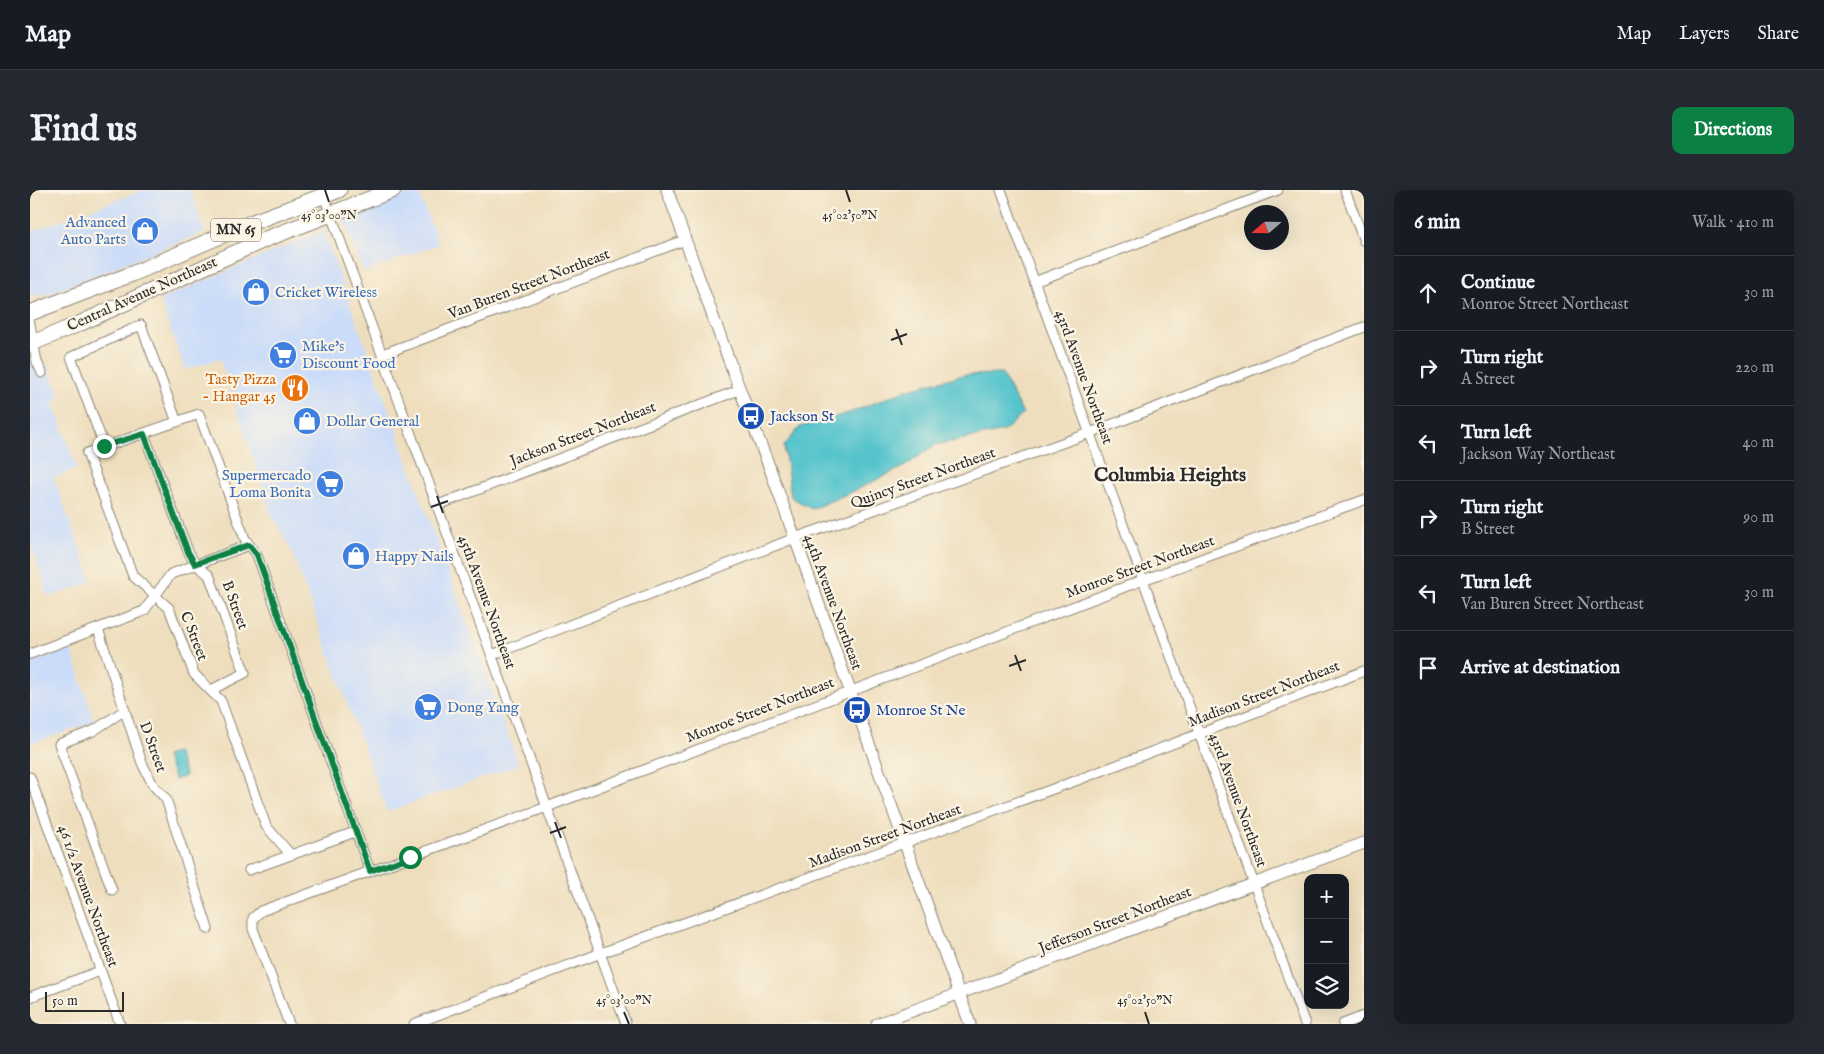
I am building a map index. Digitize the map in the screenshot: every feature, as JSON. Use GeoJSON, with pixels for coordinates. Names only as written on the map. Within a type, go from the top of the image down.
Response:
{"type":"FeatureCollection","features":[{"type":"Feature","properties":{"kind":"main road","name":"Central Avenue Northeast"},"geometry":{"type":"LineString","coordinates":[[30,313],[132,274],[323,193],[339,190]]}},
{"type":"Feature","properties":{"kind":"main road","name":"Central Avenue Northeast"},"geometry":{"type":"LineString","coordinates":[[32,343],[81,323],[266,239],[393,190]]}},
{"type":"Feature","properties":{"kind":"street","name":"44th Avenue Northeast"},"geometry":{"type":"LineString","coordinates":[[667,190],[970,1024]]}},
{"type":"Feature","properties":{"kind":"street","name":"43rd Avenue Northeast"},"geometry":{"type":"LineString","coordinates":[[1001,190],[1305,1024]]}},
{"type":"Feature","properties":{"kind":"street"},"geometry":{"type":"LineString","coordinates":[[1034,282],[1278,190]]}},
{"type":"Feature","properties":{"kind":"street"},"geometry":{"type":"LineString","coordinates":[[1345,190],[1364,241]]}},
{"type":"Feature","properties":{"kind":"street","name":"45th Avenue Northeast"},"geometry":{"type":"LineString","coordinates":[[323,193],[626,1024]]}},
{"type":"Feature","properties":{"kind":"street","name":"Van Buren Street Northeast"},"geometry":{"type":"LineString","coordinates":[[383,354],[686,240]]}},
{"type":"Feature","properties":{"kind":"street"},"geometry":{"type":"LineString","coordinates":[[30,324],[32,343],[42,373]]}},
{"type":"Feature","properties":{"kind":"street"},"geometry":{"type":"LineString","coordinates":[[177,422],[142,325],[71,356],[104,446],[144,434],[177,422],[199,414],[244,539],[257,555],[370,871]]}},
{"type":"Feature","properties":{"kind":"street","name":"Quincy Street Northeast"},"geometry":{"type":"LineString","coordinates":[[492,655],[795,538],[1090,433],[1364,327]]}},
{"type":"Feature","properties":{"kind":"street","name":"Jackson Street Northeast"},"geometry":{"type":"LineString","coordinates":[[438,505],[739,390]]}},
{"type":"Feature","properties":{"kind":"street","name":"B Street"},"geometry":{"type":"LineString","coordinates":[[144,434],[188,552],[195,564],[209,575],[245,673],[211,690]]}},
{"type":"Feature","properties":{"kind":"street","name":"C Street"},"geometry":{"type":"LineString","coordinates":[[104,446],[87,453],[133,576],[169,608],[194,674],[221,700],[266,826],[291,855]]}},
{"type":"Feature","properties":{"kind":"street","name":"Monroe Street Northeast"},"geometry":{"type":"LineString","coordinates":[[289,1024],[253,929],[253,918],[261,911],[546,807],[1143,580],[1364,500]]}},
{"type":"Feature","properties":{"kind":"street"},"geometry":{"type":"LineString","coordinates":[[30,654],[144,611],[171,574],[249,545]]}},
{"type":"Feature","properties":{"kind":"street","name":"D Street"},"geometry":{"type":"LineString","coordinates":[[98,628],[142,763],[153,785],[166,799],[208,929]]}},
{"type":"Feature","properties":{"kind":"street","name":"Madison Street Northeast"},"geometry":{"type":"LineString","coordinates":[[414,1024],[601,953],[1075,781],[1364,670]]}},
{"type":"Feature","properties":{"kind":"street"},"geometry":{"type":"LineString","coordinates":[[112,890],[59,744],[93,731],[125,710]]}},
{"type":"Feature","properties":{"kind":"street","name":"46 1/2 Avenue Northeast"},"geometry":{"type":"LineString","coordinates":[[31,782],[120,1024]]}},
{"type":"Feature","properties":{"kind":"street"},"geometry":{"type":"LineString","coordinates":[[249,870],[355,832]]}},
{"type":"Feature","properties":{"kind":"street","name":"Jefferson Street Northeast"},"geometry":{"type":"LineString","coordinates":[[877,1024],[1364,842]]}},
{"type":"Feature","properties":{"kind":"street"},"geometry":{"type":"LineString","coordinates":[[30,997],[100,971]]}},
{"type":"Feature","properties":{"kind":"street"},"geometry":{"type":"LineString","coordinates":[[1343,1024],[1364,1016]]}},
{"type":"Feature","properties":{"kind":"shaded area"},"geometry":{"type":"Polygon","coordinates":[[[144,190],[191,190],[205,232],[43,296],[34,295],[30,292],[30,232],[144,190]]]}},
{"type":"Feature","properties":{"kind":"shaded area"},"geometry":{"type":"Polygon","coordinates":[[[418,191],[439,244],[364,272],[343,218],[418,191]]]}},
{"type":"Feature","properties":{"kind":"shaded area"},"geometry":{"type":"Polygon","coordinates":[[[323,230],[519,765],[387,812],[291,549],[273,518],[220,358],[185,370],[160,300],[323,230]]]}},
{"type":"Feature","properties":{"kind":"shaded area"},"geometry":{"type":"Polygon","coordinates":[[[30,362],[48,365],[60,399],[53,403],[77,468],[54,478],[92,582],[49,597],[30,541],[30,362]]]}},
{"type":"Feature","properties":{"kind":"shaded area"},"geometry":{"type":"Polygon","coordinates":[[[71,648],[94,722],[30,744],[30,662],[71,648]]]}},
{"type":"Feature","properties":{"kind":"water"},"geometry":{"type":"Polygon","coordinates":[[[1002,374],[1023,414],[1004,431],[935,445],[905,466],[812,509],[791,497],[784,446],[800,427],[852,412],[909,389],[963,375],[1002,374]]]}},
{"type":"Feature","properties":{"kind":"water"},"geometry":{"type":"Polygon","coordinates":[[[177,752],[186,776],[175,780],[166,756],[177,752]]]}},
{"type":"Feature","properties":{"kind":"place","name":"Advanced Auto Parts"},"geometry":{"type":"Point","coordinates":[145,231]}},
{"type":"Feature","properties":{"kind":"place","name":"Cricket Wireless"},"geometry":{"type":"Point","coordinates":[256,292]}},
{"type":"Feature","properties":{"kind":"place","name":"Mike's Discount Food"},"geometry":{"type":"Point","coordinates":[283,355]}},
{"type":"Feature","properties":{"kind":"place","name":"Tasty Pizza - Hangar 45"},"geometry":{"type":"Point","coordinates":[295,388]}},
{"type":"Feature","properties":{"kind":"place","name":"Jackson St"},"geometry":{"type":"Point","coordinates":[751,416]}},
{"type":"Feature","properties":{"kind":"place","name":"Dollar General"},"geometry":{"type":"Point","coordinates":[307,421]}},
{"type":"Feature","properties":{"kind":"place","name":"Supermercado Loma Bonita"},"geometry":{"type":"Point","coordinates":[330,484]}},
{"type":"Feature","properties":{"kind":"place","name":"Happy Nails"},"geometry":{"type":"Point","coordinates":[356,556]}},
{"type":"Feature","properties":{"kind":"place","name":"Dong Yang"},"geometry":{"type":"Point","coordinates":[428,707]}},
{"type":"Feature","properties":{"kind":"place","name":"Monroe St Ne"},"geometry":{"type":"Point","coordinates":[857,710]}},
{"type":"Feature","properties":{"kind":"district","name":"Columbia Heights"},"geometry":{"type":"Point","coordinates":[1170,475]}},
{"type":"Feature","properties":{"kind":"route"},"geometry":{"type":"LineString","coordinates":[[104,446],[144,434],[188,552],[195,564],[249,545],[257,555],[370,871],[410,857]]}}]}
